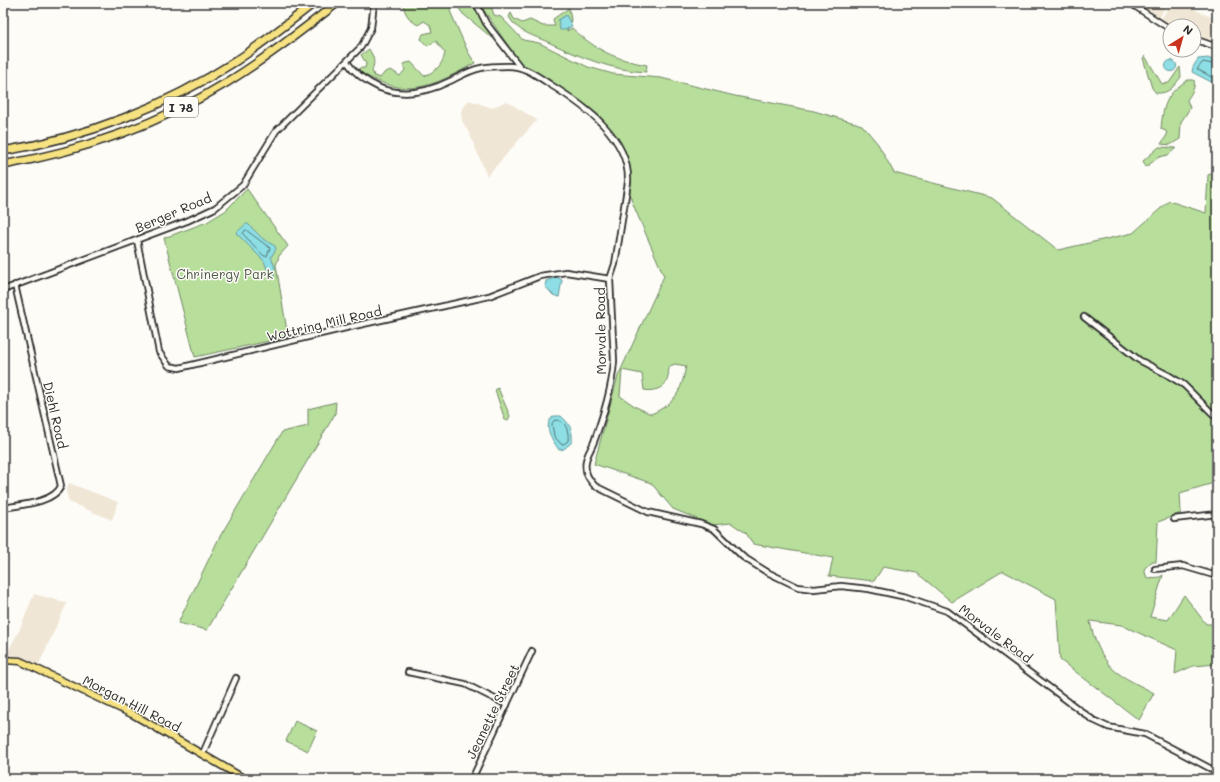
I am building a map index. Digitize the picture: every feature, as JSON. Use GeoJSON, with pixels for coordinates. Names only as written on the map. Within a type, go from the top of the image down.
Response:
{"type":"FeatureCollection","features":[{"type":"Feature","properties":{"kind":"highway","name":"I 78"},"geometry":{"type":"LineString","coordinates":[[3,151],[44,142],[94,128],[167,99],[234,61],[267,39],[314,3]]}},
{"type":"Feature","properties":{"kind":"highway","name":"I 78"},"geometry":{"type":"LineString","coordinates":[[3,165],[52,155],[95,143],[139,127],[187,105],[216,89],[265,58],[337,3]]}},
{"type":"Feature","properties":{"kind":"main road","name":"Morgan Hill Road"},"geometry":{"type":"LineString","coordinates":[[5,660],[20,661],[121,708],[160,728],[246,779]]}},
{"type":"Feature","properties":{"kind":"street","name":"Berger Road"},"geometry":{"type":"LineString","coordinates":[[3,290],[210,211],[234,194],[243,185],[256,167],[276,131],[361,47],[371,28],[374,3]]}},
{"type":"Feature","properties":{"kind":"street"},"geometry":{"type":"LineString","coordinates":[[476,3],[486,22],[520,66]]}},
{"type":"Feature","properties":{"kind":"street"},"geometry":{"type":"LineString","coordinates":[[1130,3],[1162,24]]}},
{"type":"Feature","properties":{"kind":"street"},"geometry":{"type":"LineString","coordinates":[[1202,42],[1217,47]]}},
{"type":"Feature","properties":{"kind":"street"},"geometry":{"type":"LineString","coordinates":[[347,62],[352,69],[373,85],[387,90],[409,93],[429,90],[480,68],[520,66]]}},
{"type":"Feature","properties":{"kind":"street","name":"Morvale Road"},"geometry":{"type":"LineString","coordinates":[[520,66],[587,108],[598,119],[618,145],[629,169],[615,264],[610,279],[614,361],[613,374],[605,410],[586,460],[586,473],[588,479],[594,486],[648,512],[710,527],[720,534],[743,558],[798,587],[814,589],[841,586],[869,589],[906,597],[948,611],[1093,720],[1108,727],[1142,733],[1217,772]]}},
{"type":"Feature","properties":{"kind":"street","name":"Wottring Mill Road"},"geometry":{"type":"LineString","coordinates":[[137,240],[160,352],[169,366],[179,368],[349,327],[490,296],[540,276],[566,272],[610,279]]}},
{"type":"Feature","properties":{"kind":"street","name":"Diehl Road"},"geometry":{"type":"LineString","coordinates":[[3,508],[47,499],[57,492],[61,486],[16,285]]}},
{"type":"Feature","properties":{"kind":"street"},"geometry":{"type":"LineString","coordinates":[[1084,317],[1139,360],[1166,374],[1184,386],[1217,418]]}},
{"type":"Feature","properties":{"kind":"street"},"geometry":{"type":"LineString","coordinates":[[1174,519],[1217,514]]}},
{"type":"Feature","properties":{"kind":"street"},"geometry":{"type":"LineString","coordinates":[[1155,569],[1183,566],[1217,576]]}},
{"type":"Feature","properties":{"kind":"street"},"geometry":{"type":"LineString","coordinates":[[3,652],[5,660]]}},
{"type":"Feature","properties":{"kind":"street","name":"Jeanette Street"},"geometry":{"type":"LineString","coordinates":[[472,779],[532,652]]}},
{"type":"Feature","properties":{"kind":"street"},"geometry":{"type":"LineString","coordinates":[[408,672],[466,684],[507,705]]}},
{"type":"Feature","properties":{"kind":"street"},"geometry":{"type":"LineString","coordinates":[[202,753],[236,678]]}},
{"type":"Feature","properties":{"kind":"shaded area"},"geometry":{"type":"Polygon","coordinates":[[[1135,3],[1167,3],[1167,4],[1158,20],[1135,3]]]}},
{"type":"Feature","properties":{"kind":"shaded area"},"geometry":{"type":"Polygon","coordinates":[[[1171,3],[1181,3],[1217,20],[1209,41],[1202,39],[1202,18],[1162,18],[1162,22],[1160,21],[1171,3]]]}},
{"type":"Feature","properties":{"kind":"shaded area"},"geometry":{"type":"Polygon","coordinates":[[[469,100],[492,108],[506,101],[537,120],[487,176],[470,135],[462,121],[461,111],[469,100]]]}},
{"type":"Feature","properties":{"kind":"shaded area"},"geometry":{"type":"Polygon","coordinates":[[[69,483],[118,502],[112,520],[69,502],[66,491],[69,483]]]}},
{"type":"Feature","properties":{"kind":"shaded area"},"geometry":{"type":"Polygon","coordinates":[[[34,594],[67,603],[38,666],[12,658],[8,651],[19,631],[34,594]]]}},
{"type":"Feature","properties":{"kind":"green space"},"geometry":{"type":"Polygon","coordinates":[[[403,3],[455,3],[450,11],[468,52],[475,63],[432,84],[419,87],[405,88],[392,86],[377,81],[360,72],[359,68],[365,68],[366,63],[361,55],[369,49],[374,59],[372,70],[374,76],[380,78],[385,72],[391,70],[400,76],[405,70],[403,64],[411,62],[424,76],[435,70],[440,65],[445,53],[436,41],[427,46],[421,39],[423,34],[432,32],[430,25],[424,21],[418,25],[412,21],[406,13],[403,3]]]}},
{"type":"Feature","properties":{"kind":"green space"},"geometry":{"type":"Polygon","coordinates":[[[455,3],[471,3],[494,37],[491,37],[463,14],[455,3]]]}},
{"type":"Feature","properties":{"kind":"green space"},"geometry":{"type":"Polygon","coordinates":[[[481,3],[490,3],[494,15],[501,17],[523,40],[539,43],[588,67],[613,74],[661,78],[735,96],[814,111],[862,125],[878,144],[894,173],[992,198],[1058,250],[1133,233],[1169,201],[1206,213],[1208,175],[1217,172],[1217,482],[1180,493],[1181,513],[1158,522],[1156,562],[1151,562],[1144,569],[1147,578],[1160,577],[1163,575],[1150,617],[1168,620],[1184,595],[1206,624],[1217,624],[1217,664],[1193,666],[1175,674],[1177,650],[1121,625],[1090,621],[1098,647],[1113,669],[1132,682],[1154,693],[1139,720],[1060,660],[1056,599],[1003,571],[952,602],[917,573],[883,567],[874,581],[829,576],[833,558],[753,544],[746,533],[731,523],[712,525],[673,509],[651,483],[594,464],[618,376],[664,276],[632,202],[616,135],[599,115],[586,105],[543,76],[520,63],[483,9],[481,3]],[[675,364],[670,366],[665,384],[656,390],[644,390],[642,374],[622,370],[620,396],[636,407],[651,414],[666,406],[676,396],[682,383],[686,366],[675,364]]]}},
{"type":"Feature","properties":{"kind":"green space"},"geometry":{"type":"Polygon","coordinates":[[[569,8],[571,20],[567,31],[572,28],[589,42],[606,52],[625,60],[647,65],[646,72],[620,69],[585,58],[527,33],[512,22],[509,17],[511,13],[514,19],[522,23],[530,20],[543,26],[555,26],[553,19],[569,8]]]}},
{"type":"Feature","properties":{"kind":"green space"},"geometry":{"type":"Polygon","coordinates":[[[1145,56],[1162,84],[1169,83],[1180,67],[1181,77],[1168,91],[1156,93],[1152,88],[1143,58],[1145,56]]]}},
{"type":"Feature","properties":{"kind":"green space"},"geometry":{"type":"Polygon","coordinates":[[[1188,80],[1194,80],[1194,85],[1193,90],[1187,100],[1190,108],[1181,122],[1180,139],[1170,145],[1161,144],[1167,135],[1166,131],[1161,129],[1163,113],[1167,101],[1175,90],[1188,80]]]}},
{"type":"Feature","properties":{"kind":"green space"},"geometry":{"type":"Polygon","coordinates":[[[1159,147],[1176,148],[1168,155],[1159,157],[1146,167],[1143,161],[1159,147]]]}},
{"type":"Feature","properties":{"kind":"green space","name":"Chrinergy Park"},"geometry":{"type":"Polygon","coordinates":[[[247,189],[288,246],[279,256],[276,265],[288,337],[195,357],[164,238],[207,222],[225,211],[247,189]]]}},
{"type":"Feature","properties":{"kind":"green space"},"geometry":{"type":"Polygon","coordinates":[[[498,388],[510,416],[508,420],[505,420],[495,390],[498,388]]]}},
{"type":"Feature","properties":{"kind":"green space"},"geometry":{"type":"Polygon","coordinates":[[[336,402],[335,414],[207,630],[178,623],[219,538],[282,432],[308,426],[308,409],[336,402]]]}},
{"type":"Feature","properties":{"kind":"green space"},"geometry":{"type":"Polygon","coordinates":[[[295,721],[317,731],[308,751],[286,741],[295,721]]]}},
{"type":"Feature","properties":{"kind":"water"},"geometry":{"type":"Polygon","coordinates":[[[566,15],[572,26],[565,30],[560,30],[558,20],[566,15]]]}},
{"type":"Feature","properties":{"kind":"water"},"geometry":{"type":"Polygon","coordinates":[[[1208,58],[1217,62],[1217,85],[1192,72],[1198,59],[1208,58]]]}},
{"type":"Feature","properties":{"kind":"water"},"geometry":{"type":"Polygon","coordinates":[[[1171,60],[1175,62],[1177,66],[1175,70],[1171,72],[1167,70],[1165,66],[1167,62],[1171,60]]]}},
{"type":"Feature","properties":{"kind":"water"},"geometry":{"type":"Polygon","coordinates":[[[248,224],[263,239],[275,246],[276,249],[271,257],[275,267],[274,276],[270,277],[264,261],[236,233],[248,224]]]}},
{"type":"Feature","properties":{"kind":"water"},"geometry":{"type":"Polygon","coordinates":[[[557,277],[562,280],[559,297],[553,295],[545,286],[546,281],[557,277]]]}},
{"type":"Feature","properties":{"kind":"water"},"geometry":{"type":"Polygon","coordinates":[[[554,416],[561,416],[567,422],[572,434],[572,442],[564,449],[559,450],[549,433],[548,424],[554,416]]]}}]}
